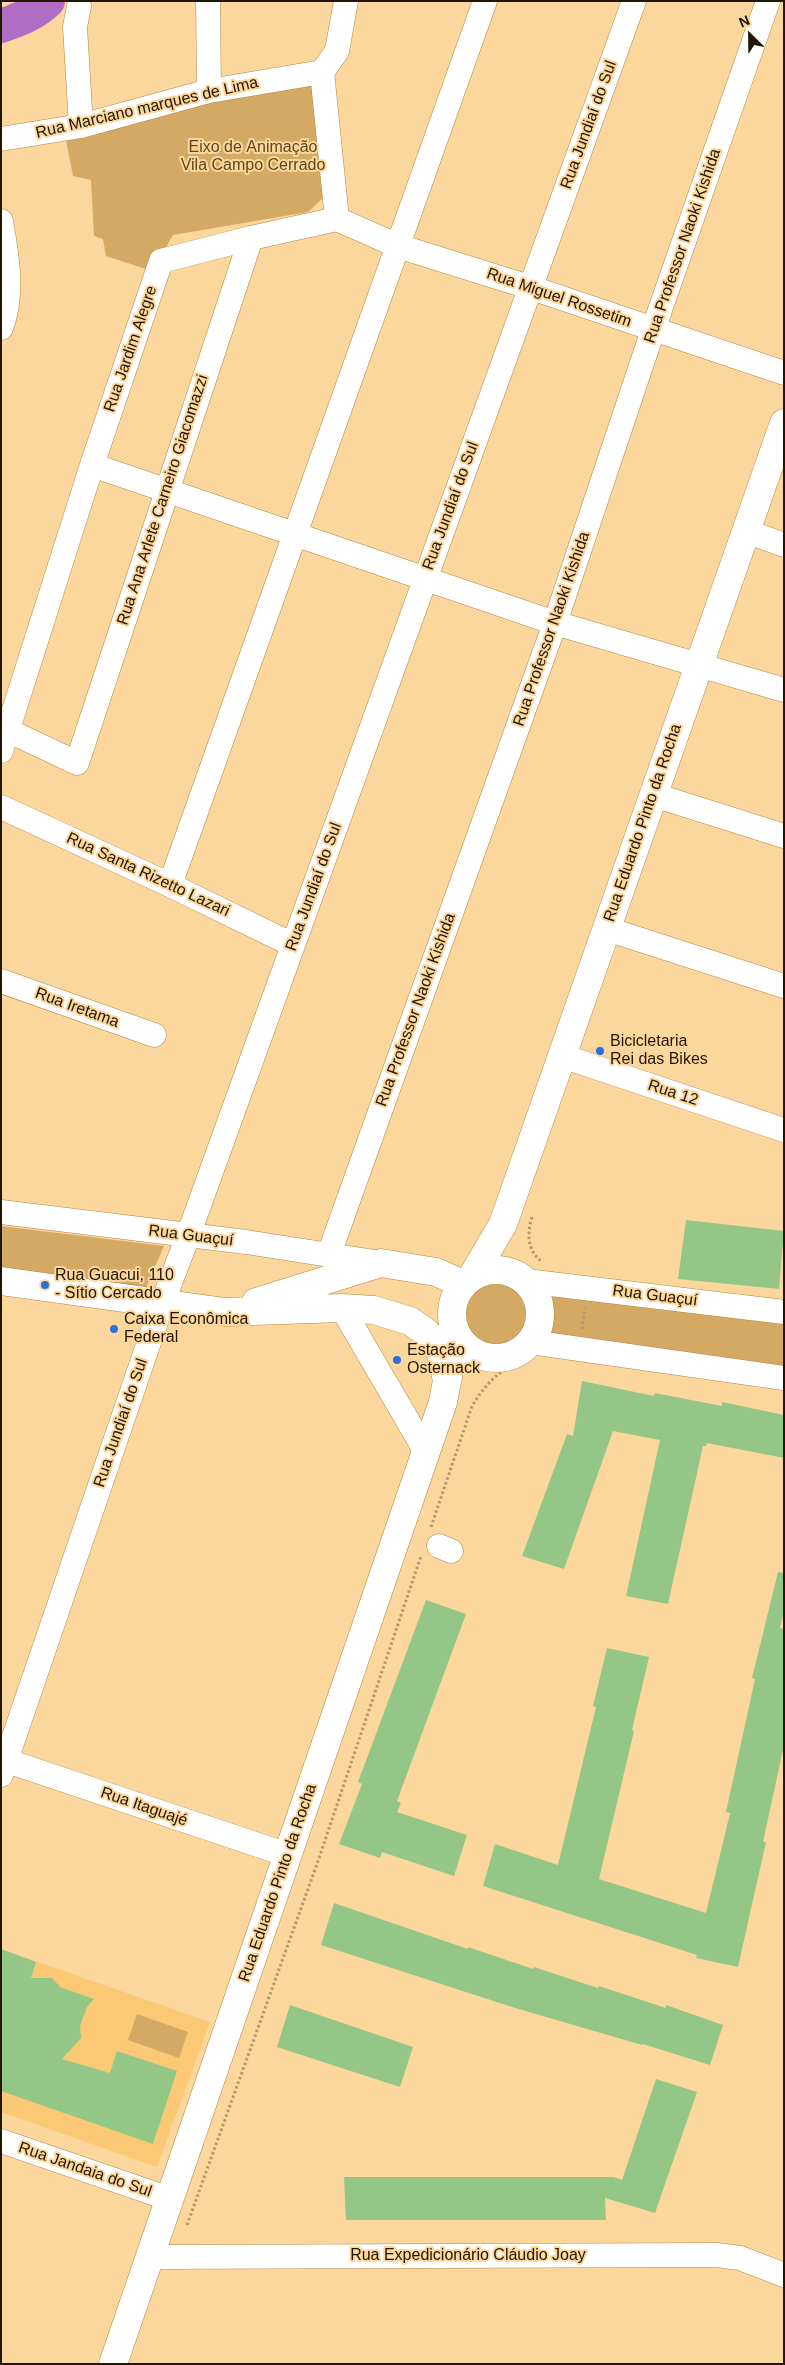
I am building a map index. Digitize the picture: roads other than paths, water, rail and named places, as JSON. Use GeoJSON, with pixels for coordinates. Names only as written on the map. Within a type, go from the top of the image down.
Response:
{"type":"FeatureCollection","features":[{"type":"Feature","properties":{"kind":"main road","name":"Rua Eduardo Pinto da Rocha"},"geometry":{"type":"LineString","coordinates":[[468,1279],[503,1224],[784,422]]}},
{"type":"Feature","properties":{"kind":"main road"},"geometry":{"type":"LineString","coordinates":[[503,1224],[530,1273],[539,1304],[540,1317],[537,1330],[530,1352],[492,1358],[477,1354],[465,1346],[454,1327],[452,1307],[456,1294],[468,1279],[496,1269],[530,1273]]}},
{"type":"Feature","properties":{"kind":"main road"},"geometry":{"type":"LineString","coordinates":[[342,1308],[342,1295],[348,1280],[381,1263]]}},
{"type":"Feature","properties":{"kind":"main road","name":"Rua Guaçuí"},"geometry":{"type":"LineString","coordinates":[[225,1312],[381,1263],[468,1279]]}},
{"type":"Feature","properties":{"kind":"main road","name":"Rua Guaçuí"},"geometry":{"type":"LineString","coordinates":[[1,1281],[225,1312],[342,1308],[374,1310],[400,1316],[419,1326]]}},
{"type":"Feature","properties":{"kind":"main road","name":"Rua Eduardo Pinto da Rocha"},"geometry":{"type":"LineString","coordinates":[[419,1326],[427,1333],[440,1353],[445,1365],[444,1394]]}},
{"type":"Feature","properties":{"kind":"main road"},"geometry":{"type":"LineString","coordinates":[[419,1326],[454,1327]]}},
{"type":"Feature","properties":{"kind":"main road","name":"Rua Eduardo Pinto da Rocha"},"geometry":{"type":"LineString","coordinates":[[113,2364],[426,1452],[444,1394],[454,1327]]}},
{"type":"Feature","properties":{"kind":"main road","name":"Rua Eduardo Pinto da Rocha"},"geometry":{"type":"LineString","coordinates":[[444,1394],[492,1358]]}},
{"type":"Feature","properties":{"kind":"street"},"geometry":{"type":"LineString","coordinates":[[208,1],[209,90]]}},
{"type":"Feature","properties":{"kind":"street"},"geometry":{"type":"LineString","coordinates":[[337,219],[322,72],[337,51],[346,1]]}},
{"type":"Feature","properties":{"kind":"street"},"geometry":{"type":"LineString","coordinates":[[170,884],[485,1]]}},
{"type":"Feature","properties":{"kind":"street","name":"Rua Jundiaí do Sul"},"geometry":{"type":"LineString","coordinates":[[3,1765],[162,1304],[634,1]]}},
{"type":"Feature","properties":{"kind":"street","name":"Rua Professor Naoki Kishida"},"geometry":{"type":"LineString","coordinates":[[328,1254],[555,623],[653,330],[768,1]]}},
{"type":"Feature","properties":{"kind":"street"},"geometry":{"type":"LineString","coordinates":[[79,6],[75,27],[81,126]]}},
{"type":"Feature","properties":{"kind":"street","name":"Rua Marciano marques de Lima"},"geometry":{"type":"LineString","coordinates":[[1,139],[81,126],[209,90],[322,72]]}},
{"type":"Feature","properties":{"kind":"street","name":"Rua Miguel Rossetim"},"geometry":{"type":"LineString","coordinates":[[337,219],[398,246],[529,287],[784,373]]}},
{"type":"Feature","properties":{"kind":"street","name":"Rua Jardim Alegre"},"geometry":{"type":"LineString","coordinates":[[4,736],[161,261],[337,219]]}},
{"type":"Feature","properties":{"kind":"street"},"geometry":{"type":"LineString","coordinates":[[1,221],[8,295],[1,328]]}},
{"type":"Feature","properties":{"kind":"street","name":"Rua Ana Arlete Carneiro Giacomazzi"},"geometry":{"type":"LineString","coordinates":[[4,736],[77,763],[165,492],[251,238]]}},
{"type":"Feature","properties":{"kind":"street"},"geometry":{"type":"LineString","coordinates":[[92,465],[165,492],[555,623],[784,690]]}},
{"type":"Feature","properties":{"kind":"street"},"geometry":{"type":"LineString","coordinates":[[746,531],[784,545]]}},
{"type":"Feature","properties":{"kind":"street"},"geometry":{"type":"LineString","coordinates":[[654,795],[784,836]]}},
{"type":"Feature","properties":{"kind":"street","name":"Rua Santa Rizetto Lazari"},"geometry":{"type":"LineString","coordinates":[[1,807],[170,884],[293,945]]}},
{"type":"Feature","properties":{"kind":"street"},"geometry":{"type":"LineString","coordinates":[[607,929],[784,986]]}},
{"type":"Feature","properties":{"kind":"street","name":"Rua Iretama"},"geometry":{"type":"LineString","coordinates":[[1,981],[154,1035]]}},
{"type":"Feature","properties":{"kind":"street","name":"Rua 12"},"geometry":{"type":"LineString","coordinates":[[562,1056],[784,1130]]}},
{"type":"Feature","properties":{"kind":"street","name":"Rua Guaçuí"},"geometry":{"type":"LineString","coordinates":[[1,1212],[328,1254],[381,1263]]}},
{"type":"Feature","properties":{"kind":"street","name":"Rua Guaçuí"},"geometry":{"type":"LineString","coordinates":[[530,1273],[784,1312]]}},
{"type":"Feature","properties":{"kind":"street"},"geometry":{"type":"LineString","coordinates":[[342,1308],[426,1452]]}},
{"type":"Feature","properties":{"kind":"street"},"geometry":{"type":"LineString","coordinates":[[530,1352],[784,1378]]}},
{"type":"Feature","properties":{"kind":"street","name":"Rua Itaguajé"},"geometry":{"type":"LineString","coordinates":[[3,1765],[288,1856]]}},
{"type":"Feature","properties":{"kind":"street","name":"Rua Jandaia do Sul"},"geometry":{"type":"LineString","coordinates":[[1,2141],[170,2199]]}},
{"type":"Feature","properties":{"kind":"street","name":"Rua Expedicionário Cláudio Joay"},"geometry":{"type":"LineString","coordinates":[[150,2257],[718,2255],[740,2258],[784,2274]]}},
{"type":"Feature","properties":{"kind":"waterway"},"geometry":{"type":"LineString","coordinates":[[1,26],[32,13],[48,1]]}},
{"type":"Feature","properties":{"kind":"place","name":"Bicicletaria Rei das Bikes"},"geometry":{"type":"Point","coordinates":[600,1051]}},
{"type":"Feature","properties":{"kind":"place","name":"Rua Guacui, 110 - Sítio Cercado"},"geometry":{"type":"Point","coordinates":[45,1285]}},
{"type":"Feature","properties":{"kind":"place","name":"Caixa Econômica Federal"},"geometry":{"type":"Point","coordinates":[114,1329]}},
{"type":"Feature","properties":{"kind":"place","name":"Estação Osternack"},"geometry":{"type":"Point","coordinates":[397,1360]}},
{"type":"Feature","properties":{"kind":"park label","name":"Eixo de Animação Vila Campo Cerrado"},"geometry":{"type":"Point","coordinates":[253,157]}}]}
